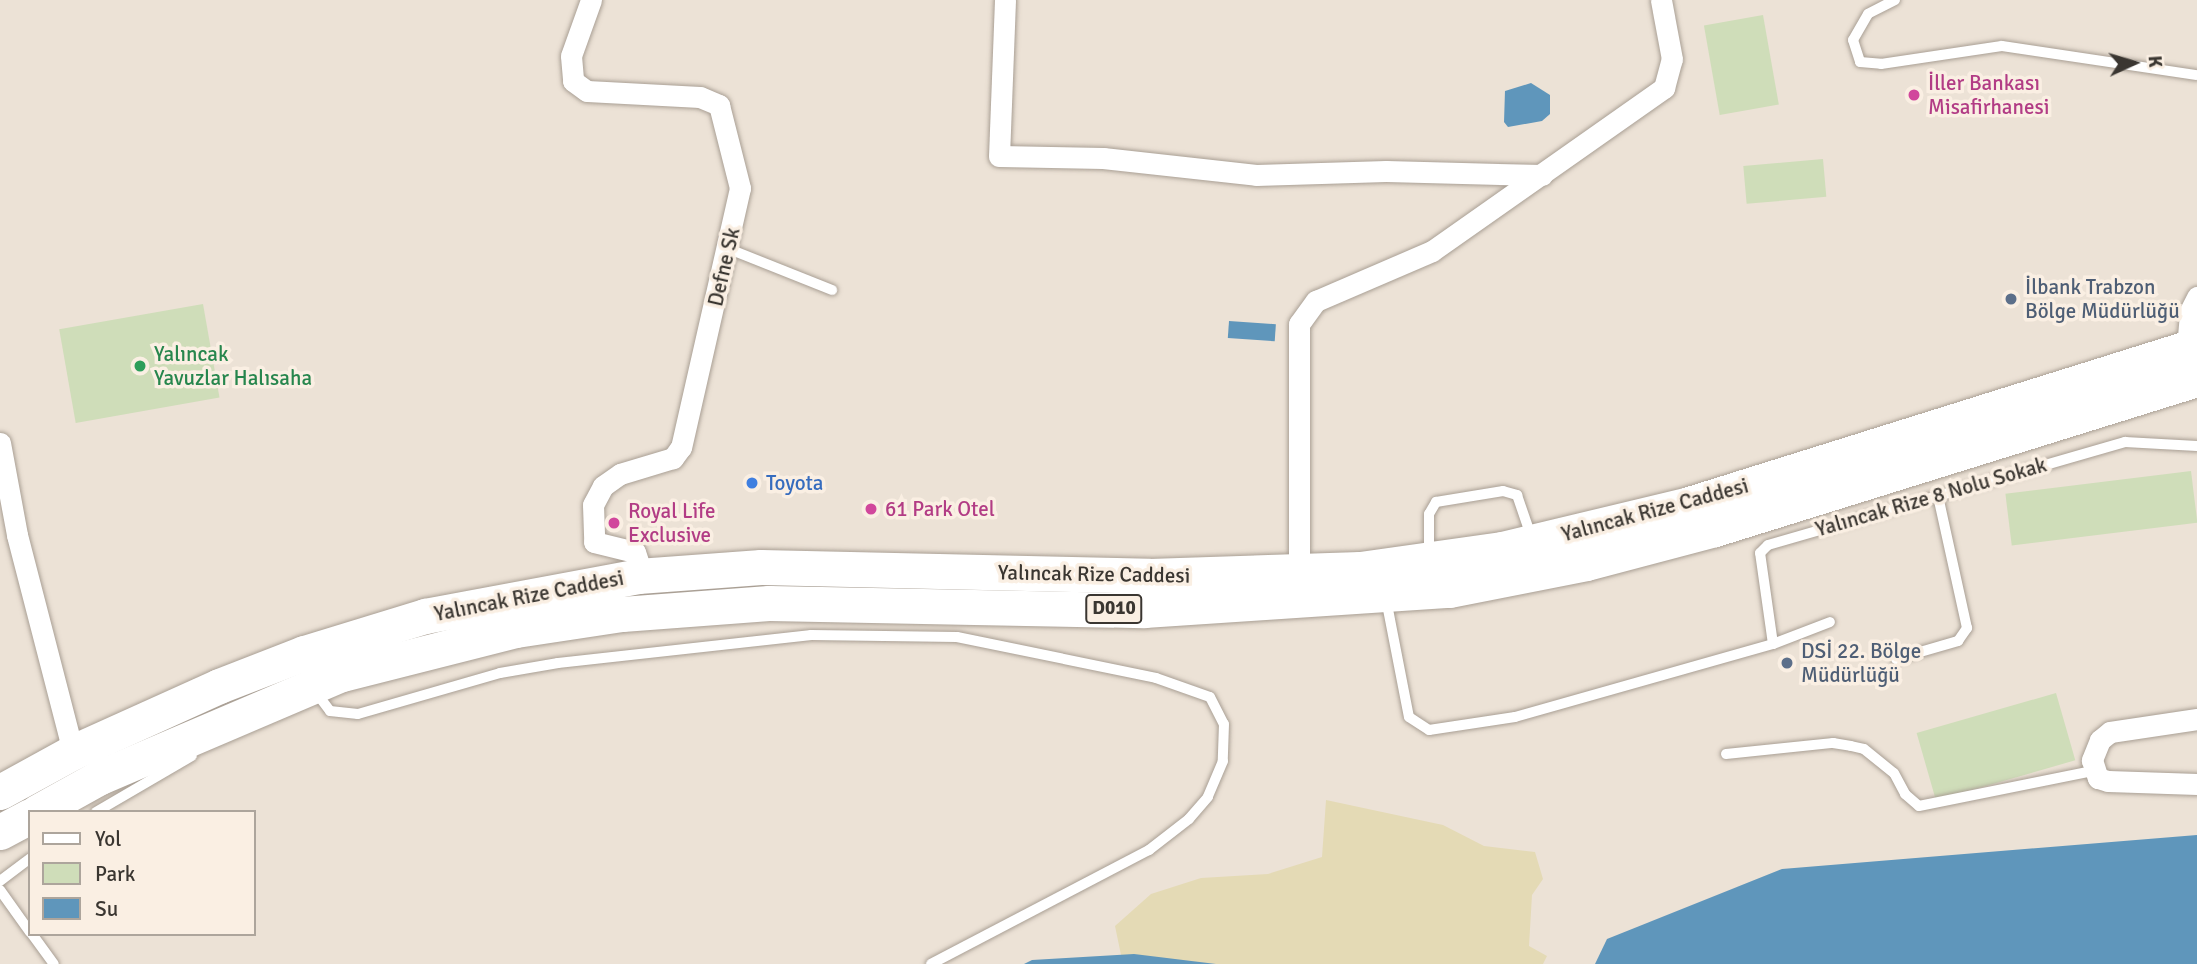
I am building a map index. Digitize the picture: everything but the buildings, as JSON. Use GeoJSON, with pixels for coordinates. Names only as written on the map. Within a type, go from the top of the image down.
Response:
{"type":"FeatureCollection","features":[{"type":"Feature","properties":{"kind":"highway","name":"Yalıncak Rize Caddesi"},"geometry":{"type":"LineString","coordinates":[[0,792],[73,752],[304,653],[425,616],[643,576],[761,567],[1149,576],[1360,569],[1429,560],[1533,542],[1689,504],[2185,372]]}},
{"type":"Feature","properties":{"kind":"highway","name":"Yalıncak Rize Caddesi"},"geometry":{"type":"LineString","coordinates":[[41,810],[100,777],[312,686],[355,670],[516,630],[691,608],[769,603],[1144,610],[1385,596],[1515,578],[1715,529],[2185,372]]}},
{"type":"Feature","properties":{"kind":"highway"},"geometry":{"type":"LineString","coordinates":[[0,832],[28,817]]}},
{"type":"Feature","properties":{"kind":"street","name":"Defne Sk"},"geometry":{"type":"LineString","coordinates":[[591,0],[571,56],[573,81],[587,91],[700,97],[719,105],[726,120],[729,155],[740,188],[729,248],[681,447],[673,458],[620,474],[603,486],[593,505],[594,542],[635,552],[643,576]]}},
{"type":"Feature","properties":{"kind":"street"},"geometry":{"type":"LineString","coordinates":[[1005,0],[999,156],[1103,158],[1256,175],[1385,171],[1542,175]]}},
{"type":"Feature","properties":{"kind":"street"},"geometry":{"type":"LineString","coordinates":[[1300,571],[1300,324],[1316,301],[1432,251],[1664,88],[1672,59],[1661,0]]}},
{"type":"Feature","properties":{"kind":"street"},"geometry":{"type":"LineString","coordinates":[[2185,372],[2190,311],[2197,297]]}},
{"type":"Feature","properties":{"kind":"street"},"geometry":{"type":"LineString","coordinates":[[0,443],[17,535],[73,752]]}},
{"type":"Feature","properties":{"kind":"street"},"geometry":{"type":"LineString","coordinates":[[2197,719],[2110,732],[2096,748],[2092,771],[2108,781],[2197,785]]}},
{"type":"Feature","properties":{"kind":"lane"},"geometry":{"type":"LineString","coordinates":[[1895,0],[1868,14],[1853,40],[1860,62],[1881,64],[2002,46],[2197,75]]}},
{"type":"Feature","properties":{"kind":"lane"},"geometry":{"type":"LineString","coordinates":[[729,248],[832,290]]}},
{"type":"Feature","properties":{"kind":"lane","name":"Yalıncak Rize 8 Nolu Sokak"},"geometry":{"type":"LineString","coordinates":[[1773,643],[1760,553],[1763,548],[2125,442],[2197,446]]}},
{"type":"Feature","properties":{"kind":"lane"},"geometry":{"type":"LineString","coordinates":[[1429,560],[1429,514],[1436,502],[1503,491],[1517,495],[1533,542]]}},
{"type":"Feature","properties":{"kind":"lane"},"geometry":{"type":"LineString","coordinates":[[1896,659],[1958,641],[1967,628],[1938,496]]}},
{"type":"Feature","properties":{"kind":"lane"},"geometry":{"type":"LineString","coordinates":[[1385,596],[1409,718],[1429,730],[1515,717],[1773,643],[1830,622]]}},
{"type":"Feature","properties":{"kind":"lane"},"geometry":{"type":"LineString","coordinates":[[312,686],[330,712],[358,714],[500,673],[558,663],[759,638],[879,636],[976,640],[1156,678],[1210,696],[1224,724],[1223,761],[1208,797],[1189,819],[1149,850],[931,964]]}},
{"type":"Feature","properties":{"kind":"lane","name":"Yalıncak Rize Caddesi"},"geometry":{"type":"LineString","coordinates":[[262,723],[312,686]]}},
{"type":"Feature","properties":{"kind":"lane"},"geometry":{"type":"LineString","coordinates":[[1727,754],[1833,743],[1851,746],[1889,768],[1905,794],[1919,806],[2092,771]]}},
{"type":"Feature","properties":{"kind":"lane"},"geometry":{"type":"LineString","coordinates":[[99,810],[204,749]]}},
{"type":"Feature","properties":{"kind":"lane"},"geometry":{"type":"LineString","coordinates":[[0,881],[28,860]]}},
{"type":"Feature","properties":{"kind":"lane"},"geometry":{"type":"LineString","coordinates":[[0,890],[28,929]]}},
{"type":"Feature","properties":{"kind":"lane"},"geometry":{"type":"LineString","coordinates":[[33,936],[54,964]]}},
{"type":"Feature","properties":{"kind":"green space"},"geometry":{"type":"Polygon","coordinates":[[[1763,15],[1779,105],[1720,115],[1704,25],[1763,15]]]}},
{"type":"Feature","properties":{"kind":"green space"},"geometry":{"type":"Polygon","coordinates":[[[1823,159],[1826,197],[1747,204],[1743,166],[1823,159]]]}},
{"type":"Feature","properties":{"kind":"green space","name":"Yalıncak Yavuzlar Halısaha"},"geometry":{"type":"Polygon","coordinates":[[[203,304],[219,398],[76,423],[59,329],[203,304]]]}},
{"type":"Feature","properties":{"kind":"green space"},"geometry":{"type":"Polygon","coordinates":[[[2191,471],[2197,523],[2012,545],[2005,494],[2191,471]]]}},
{"type":"Feature","properties":{"kind":"green space"},"geometry":{"type":"Polygon","coordinates":[[[2056,693],[2075,760],[1936,800],[1917,733],[2056,693]]]}},
{"type":"Feature","properties":{"kind":"sand"},"geometry":{"type":"Polygon","coordinates":[[[1326,800],[1443,825],[1484,846],[1535,852],[1543,879],[1532,895],[1529,946],[1547,956],[1543,964],[1216,964],[1121,955],[1115,926],[1151,894],[1201,878],[1268,874],[1322,857],[1326,800]]]}},
{"type":"Feature","properties":{"kind":"water"},"geometry":{"type":"Polygon","coordinates":[[[1531,83],[1550,95],[1550,114],[1542,121],[1508,127],[1504,122],[1505,91],[1531,83]]]}},
{"type":"Feature","properties":{"kind":"water"},"geometry":{"type":"Polygon","coordinates":[[[1229,321],[1276,324],[1275,341],[1228,338],[1229,321]]]}},
{"type":"Feature","properties":{"kind":"water"},"geometry":{"type":"Polygon","coordinates":[[[2197,835],[2197,964],[1595,964],[1607,939],[1782,869],[2197,835]]]}},
{"type":"Feature","properties":{"kind":"water"},"geometry":{"type":"Polygon","coordinates":[[[1134,954],[1216,964],[1024,964],[1032,960],[1134,954]]]}},
{"type":"Feature","properties":{"kind":"place","name":"İller Bankası Misafirhanesi"},"geometry":{"type":"Point","coordinates":[1914,95]}},
{"type":"Feature","properties":{"kind":"place","name":"İlbank Trabzon Bölge Müdürlüğü"},"geometry":{"type":"Point","coordinates":[2011,299]}},
{"type":"Feature","properties":{"kind":"place","name":"Yalıncak Yavuzlar Halısaha"},"geometry":{"type":"Point","coordinates":[140,366]}},
{"type":"Feature","properties":{"kind":"place","name":"Toyota"},"geometry":{"type":"Point","coordinates":[752,483]}},
{"type":"Feature","properties":{"kind":"place","name":"61 Park Otel"},"geometry":{"type":"Point","coordinates":[871,509]}},
{"type":"Feature","properties":{"kind":"place","name":"Royal Life Exclusive"},"geometry":{"type":"Point","coordinates":[614,523]}},
{"type":"Feature","properties":{"kind":"place","name":"DSİ 22. Bölge Müdürlüğü"},"geometry":{"type":"Point","coordinates":[1787,663]}}]}
